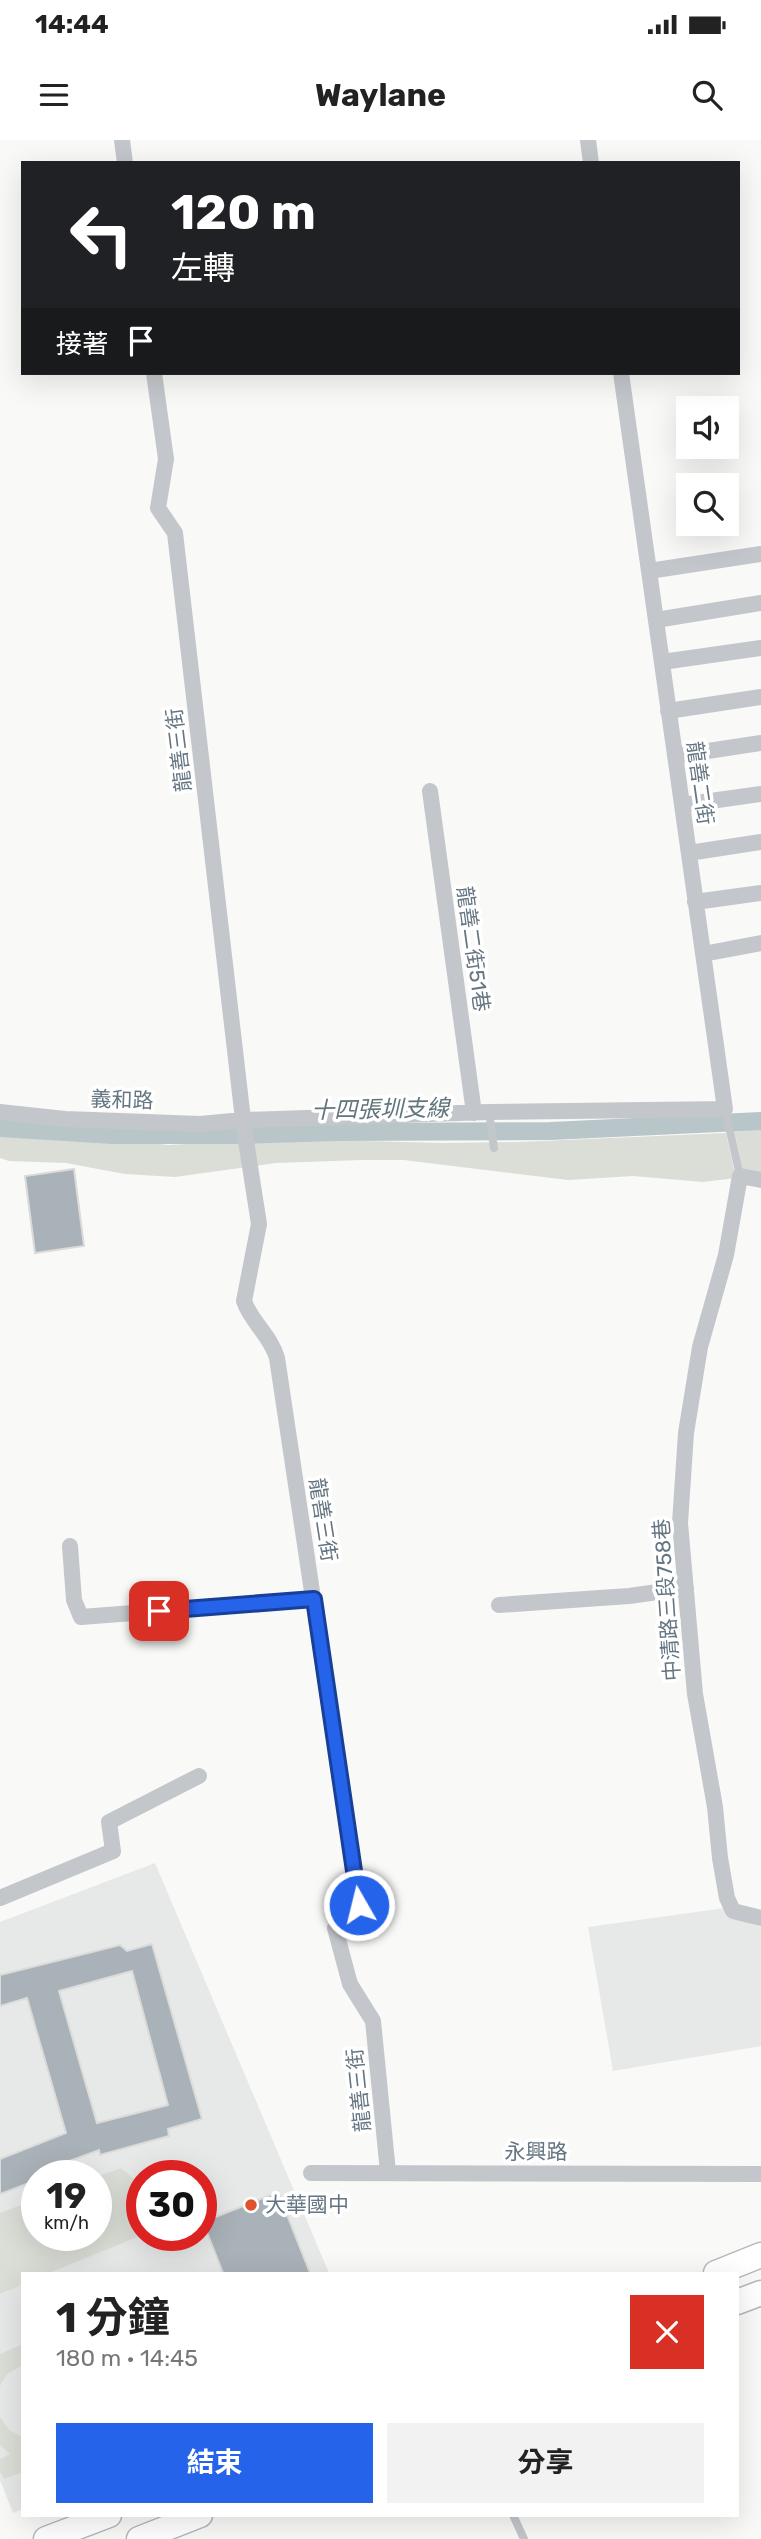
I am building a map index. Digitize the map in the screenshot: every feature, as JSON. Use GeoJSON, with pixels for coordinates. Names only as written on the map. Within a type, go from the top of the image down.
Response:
{"type":"FeatureCollection","features":[{"type":"Feature","properties":{"kind":"main road"},"geometry":{"type":"LineString","coordinates":[[718,2272],[761,2255]]}},
{"type":"Feature","properties":{"kind":"main road"},"geometry":{"type":"LineString","coordinates":[[739,2301],[761,2293]]}},
{"type":"Feature","properties":{"kind":"main road"},"geometry":{"type":"LineString","coordinates":[[46,2539],[104,2517]]}},
{"type":"Feature","properties":{"kind":"main road"},"geometry":{"type":"LineString","coordinates":[[139,2539],[195,2517]]}},
{"type":"Feature","properties":{"kind":"street"},"geometry":{"type":"LineString","coordinates":[[122,140],[125,161]]}},
{"type":"Feature","properties":{"kind":"street"},"geometry":{"type":"LineString","coordinates":[[588,140],[591,161]]}},
{"type":"Feature","properties":{"kind":"street","name":"龍善三街"},"geometry":{"type":"LineString","coordinates":[[154,375],[166,459],[158,508],[175,533],[243,1124],[259,1223],[244,1301],[248,1311],[274,1347],[278,1358],[359,1905],[335,1928],[350,1984],[373,2021],[388,2172]]}},
{"type":"Feature","properties":{"kind":"street","name":"龍善二街"},"geometry":{"type":"LineString","coordinates":[[621,375],[725,1109]]}},
{"type":"Feature","properties":{"kind":"street"},"geometry":{"type":"LineString","coordinates":[[649,571],[761,554]]}},
{"type":"Feature","properties":{"kind":"street"},"geometry":{"type":"LineString","coordinates":[[656,620],[761,603]]}},
{"type":"Feature","properties":{"kind":"street"},"geometry":{"type":"LineString","coordinates":[[662,662],[761,648]]}},
{"type":"Feature","properties":{"kind":"street"},"geometry":{"type":"LineString","coordinates":[[668,711],[761,697]]}},
{"type":"Feature","properties":{"kind":"street"},"geometry":{"type":"LineString","coordinates":[[675,756],[761,743]]}},
{"type":"Feature","properties":{"kind":"street","name":"龍善二街51巷"},"geometry":{"type":"LineString","coordinates":[[430,791],[482,1112]]}},
{"type":"Feature","properties":{"kind":"street"},"geometry":{"type":"LineString","coordinates":[[682,805],[761,794]]}},
{"type":"Feature","properties":{"kind":"street"},"geometry":{"type":"LineString","coordinates":[[689,853],[761,842]]}},
{"type":"Feature","properties":{"kind":"street"},"geometry":{"type":"LineString","coordinates":[[695,902],[761,893]]}},
{"type":"Feature","properties":{"kind":"street"},"geometry":{"type":"LineString","coordinates":[[703,954],[761,943]]}},
{"type":"Feature","properties":{"kind":"street"},"geometry":{"type":"LineString","coordinates":[[243,1124],[482,1112],[725,1109]]}},
{"type":"Feature","properties":{"kind":"street","name":"義和路"},"geometry":{"type":"LineString","coordinates":[[0,1112],[65,1119],[201,1125],[243,1124]]}},
{"type":"Feature","properties":{"kind":"street"},"geometry":{"type":"LineString","coordinates":[[740,1176],[761,1180]]}},
{"type":"Feature","properties":{"kind":"street","name":"中清路三段758巷"},"geometry":{"type":"LineString","coordinates":[[740,1176],[726,1255],[700,1347],[686,1433],[680,1523],[695,1693],[715,1807],[727,1898],[733,1911],[761,1918]]}},
{"type":"Feature","properties":{"kind":"street"},"geometry":{"type":"LineString","coordinates":[[70,1546],[74,1600],[81,1617],[314,1599]]}},
{"type":"Feature","properties":{"kind":"street"},"geometry":{"type":"LineString","coordinates":[[499,1605],[629,1596],[686,1588]]}},
{"type":"Feature","properties":{"kind":"street"},"geometry":{"type":"LineString","coordinates":[[0,1898],[113,1851],[109,1822],[199,1776]]}},
{"type":"Feature","properties":{"kind":"street","name":"永興路"},"geometry":{"type":"LineString","coordinates":[[311,2173],[761,2174]]}},
{"type":"Feature","properties":{"kind":"lane","name":"龍善二街"},"geometry":{"type":"LineString","coordinates":[[725,1109],[740,1176]]}},
{"type":"Feature","properties":{"kind":"lane"},"geometry":{"type":"LineString","coordinates":[[482,1112],[494,1148]]}},
{"type":"Feature","properties":{"kind":"lane"},"geometry":{"type":"LineString","coordinates":[[514,2517],[524,2539]]}},
{"type":"Feature","properties":{"kind":"shaded area"},"geometry":{"type":"Polygon","coordinates":[[[734,1130],[761,1130],[761,1175],[743,1172],[734,1130]]]}},
{"type":"Feature","properties":{"kind":"shaded area"},"geometry":{"type":"Polygon","coordinates":[[[0,1133],[120,1139],[168,1145],[284,1139],[519,1142],[726,1133],[736,1178],[703,1182],[633,1176],[568,1180],[404,1160],[276,1163],[175,1177],[125,1174],[66,1163],[9,1161],[0,1158],[0,1133]]]}},
{"type":"Feature","properties":{"kind":"shaded area","name":"大華國中"},"geometry":{"type":"Polygon","coordinates":[[[155,1863],[329,2272],[21,2272],[21,2510],[13,2513],[0,2480],[0,1922],[155,1863]]]}},
{"type":"Feature","properties":{"kind":"shaded area"},"geometry":{"type":"Polygon","coordinates":[[[725,1908],[735,1918],[761,1927],[761,2046],[613,2071],[588,1927],[725,1908]]]}},
{"type":"Feature","properties":{"kind":"shaded area"},"geometry":{"type":"Polygon","coordinates":[[[121,2168],[126,2172],[126,2242],[112,2247],[112,2171],[121,2168]]]}},
{"type":"Feature","properties":{"kind":"shaded area"},"geometry":{"type":"Polygon","coordinates":[[[21,2205],[21,2251],[103,2251],[51,2272],[21,2272],[21,2285],[0,2294],[0,2213],[21,2205]]]}},
{"type":"Feature","properties":{"kind":"shaded area"},"geometry":{"type":"Polygon","coordinates":[[[21,2345],[21,2366],[7,2374],[0,2386],[0,2354],[21,2345]]]}},
{"type":"Feature","properties":{"kind":"shaded area"},"geometry":{"type":"Polygon","coordinates":[[[0,2417],[9,2430],[21,2436],[21,2473],[4,2479],[0,2472],[0,2459],[10,2454],[0,2445],[0,2417]]]}},
{"type":"Feature","properties":{"kind":"building"},"geometry":{"type":"Polygon","coordinates":[[[74,1169],[84,1246],[35,1253],[25,1176],[74,1169]]]}},
{"type":"Feature","properties":{"kind":"building"},"geometry":{"type":"Polygon","coordinates":[[[152,1944],[202,2119],[168,2129],[169,2136],[100,2155],[99,2150],[72,2160],[21,2160],[21,2186],[0,2194],[0,2159],[66,2133],[27,1998],[0,2006],[0,1975],[120,1945],[127,1951],[152,1944]],[[132,1971],[59,1991],[97,2123],[168,2105],[132,1971]]]}},
{"type":"Feature","properties":{"kind":"building"},"geometry":{"type":"Polygon","coordinates":[[[278,2192],[310,2272],[223,2272],[214,2251],[217,2251],[217,2216],[278,2192]]]}},
{"type":"Feature","properties":{"kind":"waterway","name":"十四張圳支線"},"geometry":{"type":"LineString","coordinates":[[0,1128],[113,1135],[241,1135],[551,1131],[761,1121]]}},
{"type":"Feature","properties":{"kind":"place","name":"大華國中"},"geometry":{"type":"Point","coordinates":[251,2205]}},
{"type":"Feature","properties":{"kind":"route"},"geometry":{"type":"LineString","coordinates":[[159,1611],[314,1599],[359,1905]]}}]}
